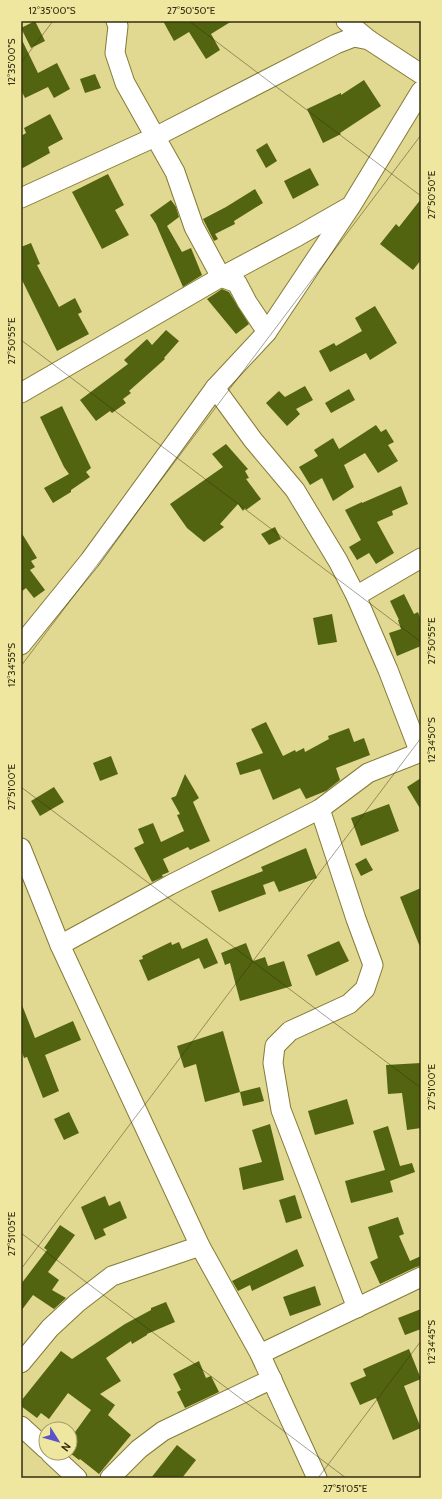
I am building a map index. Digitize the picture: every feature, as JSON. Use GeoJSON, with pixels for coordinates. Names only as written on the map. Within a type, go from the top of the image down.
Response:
{"type":"FeatureCollection","features":[{"type":"Feature","properties":{"kind":"street"},"geometry":{"type":"LineString","coordinates":[[116,21],[118,26],[115,53],[125,83],[176,172],[194,226],[222,277],[237,283],[247,302],[267,332]]}},
{"type":"Feature","properties":{"kind":"street"},"geometry":{"type":"LineString","coordinates":[[346,21],[369,40],[421,74]]}},
{"type":"Feature","properties":{"kind":"street"},"geometry":{"type":"LineString","coordinates":[[21,198],[155,137],[336,44],[354,37],[369,40]]}},
{"type":"Feature","properties":{"kind":"street"},"geometry":{"type":"LineString","coordinates":[[21,644],[90,560],[215,388],[267,332],[351,206],[421,91]]}},
{"type":"Feature","properties":{"kind":"street"},"geometry":{"type":"LineString","coordinates":[[21,392],[222,277],[351,206]]}},
{"type":"Feature","properties":{"kind":"street"},"geometry":{"type":"LineString","coordinates":[[60,945],[170,885],[320,809],[368,773],[420,752],[388,670],[356,596],[338,561],[295,490],[253,440],[215,388]]}},
{"type":"Feature","properties":{"kind":"street"},"geometry":{"type":"LineString","coordinates":[[356,596],[421,558]]}},
{"type":"Feature","properties":{"kind":"street"},"geometry":{"type":"LineString","coordinates":[[320,809],[356,919],[373,965],[365,989],[349,1004],[290,1031],[275,1046],[273,1063],[281,1110],[357,1308]]}},
{"type":"Feature","properties":{"kind":"street"},"geometry":{"type":"LineString","coordinates":[[21,848],[60,945],[200,1246],[260,1354],[317,1478]]}},
{"type":"Feature","properties":{"kind":"street"},"geometry":{"type":"LineString","coordinates":[[21,1363],[50,1328],[77,1303],[112,1276],[200,1246]]}},
{"type":"Feature","properties":{"kind":"street"},"geometry":{"type":"LineString","coordinates":[[260,1354],[421,1277]]}},
{"type":"Feature","properties":{"kind":"street"},"geometry":{"type":"LineString","coordinates":[[110,1478],[139,1449],[164,1430],[272,1379]]}},
{"type":"Feature","properties":{"kind":"street"},"geometry":{"type":"LineString","coordinates":[[21,1426],[38,1442]]}},
{"type":"Feature","properties":{"kind":"street"},"geometry":{"type":"LineString","coordinates":[[59,1461],[77,1478]]}},
{"type":"Feature","properties":{"kind":"building"},"geometry":{"type":"Polygon","coordinates":[[[35,21],[45,41],[31,48],[21,28],[35,21]]]}},
{"type":"Feature","properties":{"kind":"building"},"geometry":{"type":"Polygon","coordinates":[[[163,21],[232,21],[211,34],[220,50],[206,59],[189,32],[174,41],[163,21]]]}},
{"type":"Feature","properties":{"kind":"building"},"geometry":{"type":"Polygon","coordinates":[[[21,38],[38,73],[57,63],[70,89],[54,98],[48,87],[25,98],[21,90],[21,38]]]}},
{"type":"Feature","properties":{"kind":"building"},"geometry":{"type":"Polygon","coordinates":[[[95,74],[101,88],[85,93],[80,79],[95,74]]]}},
{"type":"Feature","properties":{"kind":"building"},"geometry":{"type":"Polygon","coordinates":[[[364,80],[381,106],[340,133],[341,134],[323,143],[307,109],[341,93],[341,95],[364,80]]]}},
{"type":"Feature","properties":{"kind":"building"},"geometry":{"type":"Polygon","coordinates":[[[50,114],[63,139],[48,147],[50,153],[21,169],[21,136],[26,133],[24,128],[50,114]]]}},
{"type":"Feature","properties":{"kind":"building"},"geometry":{"type":"Polygon","coordinates":[[[267,143],[277,161],[266,168],[256,150],[267,143]]]}},
{"type":"Feature","properties":{"kind":"building"},"geometry":{"type":"Polygon","coordinates":[[[310,168],[319,185],[293,199],[284,181],[310,168]]]}},
{"type":"Feature","properties":{"kind":"building"},"geometry":{"type":"Polygon","coordinates":[[[108,174],[124,205],[115,210],[129,235],[102,249],[72,192],[108,174]]]}},
{"type":"Feature","properties":{"kind":"building"},"geometry":{"type":"Polygon","coordinates":[[[255,189],[263,203],[234,221],[235,224],[215,234],[218,239],[214,241],[203,219],[255,189]]]}},
{"type":"Feature","properties":{"kind":"building"},"geometry":{"type":"Polygon","coordinates":[[[421,199],[421,260],[413,270],[380,244],[396,224],[399,227],[421,199]]]}},
{"type":"Feature","properties":{"kind":"building"},"geometry":{"type":"Polygon","coordinates":[[[171,200],[176,207],[179,217],[167,226],[182,252],[191,248],[202,275],[183,287],[156,224],[150,215],[171,200]]]}},
{"type":"Feature","properties":{"kind":"building"},"geometry":{"type":"Polygon","coordinates":[[[31,243],[40,264],[37,265],[59,307],[75,298],[82,312],[78,314],[89,334],[57,351],[21,278],[21,247],[31,243]]]}},
{"type":"Feature","properties":{"kind":"building"},"geometry":{"type":"Polygon","coordinates":[[[222,289],[229,292],[249,324],[236,334],[207,299],[222,289]]]}},
{"type":"Feature","properties":{"kind":"building"},"geometry":{"type":"Polygon","coordinates":[[[375,306],[397,343],[370,360],[366,353],[330,372],[319,351],[334,343],[336,346],[362,331],[355,318],[375,306]]]}},
{"type":"Feature","properties":{"kind":"building"},"geometry":{"type":"Polygon","coordinates":[[[166,330],[179,341],[164,358],[165,359],[129,391],[131,393],[123,399],[126,403],[112,413],[110,411],[96,421],[80,400],[128,364],[124,360],[147,339],[152,345],[166,330]]]}},
{"type":"Feature","properties":{"kind":"building"},"geometry":{"type":"Polygon","coordinates":[[[305,386],[313,400],[296,409],[300,414],[287,426],[266,403],[279,391],[285,397],[305,386]]]}},
{"type":"Feature","properties":{"kind":"building"},"geometry":{"type":"Polygon","coordinates":[[[349,389],[355,400],[331,413],[325,403],[349,389]]]}},
{"type":"Feature","properties":{"kind":"building"},"geometry":{"type":"Polygon","coordinates":[[[62,406],[91,468],[86,472],[90,477],[71,490],[71,492],[53,503],[44,488],[69,474],[64,467],[40,417],[62,406]]]}},
{"type":"Feature","properties":{"kind":"building"},"geometry":{"type":"Polygon","coordinates":[[[376,425],[381,432],[386,429],[394,442],[388,445],[398,461],[378,473],[365,453],[344,465],[354,487],[333,501],[322,478],[310,485],[299,467],[318,456],[314,450],[333,438],[339,449],[376,425]]]}},
{"type":"Feature","properties":{"kind":"building"},"geometry":{"type":"Polygon","coordinates":[[[226,444],[248,469],[245,471],[249,478],[246,479],[261,499],[246,510],[245,508],[243,511],[238,504],[220,524],[224,527],[204,542],[187,528],[170,504],[223,467],[212,454],[226,444]]]}},
{"type":"Feature","properties":{"kind":"building"},"geometry":{"type":"Polygon","coordinates":[[[401,486],[408,504],[392,511],[393,515],[377,522],[394,553],[376,564],[369,553],[357,560],[349,547],[361,540],[345,510],[401,486]]]}},
{"type":"Feature","properties":{"kind":"building"},"geometry":{"type":"Polygon","coordinates":[[[275,527],[281,539],[269,545],[261,534],[275,527]]]}},
{"type":"Feature","properties":{"kind":"building"},"geometry":{"type":"Polygon","coordinates":[[[21,532],[37,558],[31,561],[35,567],[30,570],[45,590],[34,598],[26,588],[21,592],[21,532]]]}},
{"type":"Feature","properties":{"kind":"building"},"geometry":{"type":"Polygon","coordinates":[[[404,594],[414,614],[418,612],[421,621],[421,646],[397,656],[389,633],[401,629],[399,620],[390,601],[404,594]]]}},
{"type":"Feature","properties":{"kind":"building"},"geometry":{"type":"Polygon","coordinates":[[[332,614],[337,642],[318,645],[313,618],[332,614]]]}},
{"type":"Feature","properties":{"kind":"building"},"geometry":{"type":"Polygon","coordinates":[[[266,722],[283,756],[295,750],[296,752],[304,748],[305,752],[329,739],[328,736],[349,728],[354,742],[364,738],[370,755],[336,768],[340,780],[326,791],[306,799],[300,788],[273,800],[260,769],[240,775],[236,763],[263,753],[251,729],[266,722]]]}},
{"type":"Feature","properties":{"kind":"building"},"geometry":{"type":"Polygon","coordinates":[[[111,756],[118,774],[100,781],[93,763],[111,756]]]}},
{"type":"Feature","properties":{"kind":"building"},"geometry":{"type":"Polygon","coordinates":[[[185,774],[199,798],[193,802],[210,841],[190,850],[188,847],[163,859],[169,872],[162,875],[163,877],[152,882],[134,848],[144,843],[138,829],[153,823],[161,842],[184,831],[177,815],[180,814],[171,798],[176,796],[185,774]]]}},
{"type":"Feature","properties":{"kind":"building"},"geometry":{"type":"Polygon","coordinates":[[[421,778],[421,810],[407,787],[421,778]]]}},
{"type":"Feature","properties":{"kind":"building"},"geometry":{"type":"Polygon","coordinates":[[[54,787],[64,802],[40,816],[31,801],[54,787]]]}},
{"type":"Feature","properties":{"kind":"building"},"geometry":{"type":"Polygon","coordinates":[[[389,804],[399,831],[361,846],[351,818],[389,804]]]}},
{"type":"Feature","properties":{"kind":"building"},"geometry":{"type":"Polygon","coordinates":[[[306,848],[317,878],[279,892],[274,881],[263,885],[266,894],[219,912],[211,891],[263,871],[261,867],[306,848]]]}},
{"type":"Feature","properties":{"kind":"building"},"geometry":{"type":"Polygon","coordinates":[[[366,858],[373,870],[361,876],[355,864],[366,858]]]}},
{"type":"Feature","properties":{"kind":"building"},"geometry":{"type":"Polygon","coordinates":[[[421,888],[421,947],[420,947],[400,897],[421,888]]]}},
{"type":"Feature","properties":{"kind":"building"},"geometry":{"type":"Polygon","coordinates":[[[207,938],[218,963],[204,969],[199,958],[148,981],[139,960],[143,959],[142,956],[171,942],[172,945],[179,942],[182,949],[207,938]]]}},
{"type":"Feature","properties":{"kind":"building"},"geometry":{"type":"Polygon","coordinates":[[[339,941],[349,961],[316,976],[307,955],[339,941]]]}},
{"type":"Feature","properties":{"kind":"building"},"geometry":{"type":"Polygon","coordinates":[[[246,943],[253,961],[265,957],[268,966],[284,961],[292,986],[240,1001],[230,963],[225,965],[221,953],[246,943]]]}},
{"type":"Feature","properties":{"kind":"building"},"geometry":{"type":"Polygon","coordinates":[[[21,1005],[35,1038],[73,1021],[81,1040],[45,1055],[59,1091],[43,1098],[27,1057],[24,1058],[21,1049],[21,1005]]]}},
{"type":"Feature","properties":{"kind":"building"},"geometry":{"type":"Polygon","coordinates":[[[223,1031],[240,1092],[205,1102],[196,1064],[184,1068],[177,1046],[223,1031]]]}},
{"type":"Feature","properties":{"kind":"building"},"geometry":{"type":"Polygon","coordinates":[[[421,1063],[421,1128],[407,1130],[402,1093],[388,1094],[386,1065],[421,1063]]]}},
{"type":"Feature","properties":{"kind":"building"},"geometry":{"type":"Polygon","coordinates":[[[260,1087],[264,1101],[243,1106],[240,1092],[260,1087]]]}},
{"type":"Feature","properties":{"kind":"building"},"geometry":{"type":"Polygon","coordinates":[[[347,1099],[354,1124],[315,1135],[308,1111],[347,1099]]]}},
{"type":"Feature","properties":{"kind":"building"},"geometry":{"type":"Polygon","coordinates":[[[69,1112],[79,1133],[64,1140],[54,1119],[69,1112]]]}},
{"type":"Feature","properties":{"kind":"building"},"geometry":{"type":"Polygon","coordinates":[[[270,1124],[284,1180],[243,1190],[239,1168],[262,1162],[252,1130],[270,1124]]]}},
{"type":"Feature","properties":{"kind":"building"},"geometry":{"type":"Polygon","coordinates":[[[388,1126],[400,1166],[412,1163],[415,1172],[390,1181],[393,1192],[351,1203],[345,1181],[385,1170],[373,1131],[388,1126]]]}},
{"type":"Feature","properties":{"kind":"building"},"geometry":{"type":"Polygon","coordinates":[[[295,1195],[302,1218],[286,1223],[279,1200],[295,1195]]]}},
{"type":"Feature","properties":{"kind":"building"},"geometry":{"type":"Polygon","coordinates":[[[105,1196],[109,1206],[120,1201],[127,1218],[103,1229],[106,1235],[95,1240],[81,1207],[105,1196]]]}},
{"type":"Feature","properties":{"kind":"building"},"geometry":{"type":"Polygon","coordinates":[[[398,1217],[404,1234],[399,1236],[410,1261],[421,1256],[421,1266],[380,1284],[370,1262],[378,1258],[368,1227],[398,1217]]]}},
{"type":"Feature","properties":{"kind":"building"},"geometry":{"type":"Polygon","coordinates":[[[60,1225],[75,1235],[48,1272],[59,1280],[52,1290],[66,1298],[54,1309],[33,1295],[21,1311],[21,1284],[47,1250],[44,1248],[60,1225]]]}},
{"type":"Feature","properties":{"kind":"building"},"geometry":{"type":"Polygon","coordinates":[[[297,1249],[304,1266],[252,1291],[250,1285],[238,1291],[232,1281],[297,1249]]]}},
{"type":"Feature","properties":{"kind":"building"},"geometry":{"type":"Polygon","coordinates":[[[315,1286],[321,1305],[290,1316],[283,1297],[315,1286]]]}},
{"type":"Feature","properties":{"kind":"building"},"geometry":{"type":"Polygon","coordinates":[[[166,1302],[175,1322],[147,1334],[132,1344],[131,1341],[106,1358],[121,1381],[100,1394],[115,1405],[108,1415],[131,1435],[99,1474],[80,1459],[78,1459],[78,1428],[91,1410],[68,1393],[49,1419],[41,1413],[37,1418],[21,1406],[21,1401],[61,1351],[72,1359],[125,1324],[151,1310],[151,1308],[166,1302]]]}},
{"type":"Feature","properties":{"kind":"building"},"geometry":{"type":"Polygon","coordinates":[[[421,1309],[421,1329],[405,1335],[398,1318],[421,1309]]]}},
{"type":"Feature","properties":{"kind":"building"},"geometry":{"type":"Polygon","coordinates":[[[409,1349],[421,1379],[404,1386],[421,1428],[393,1440],[376,1398],[360,1405],[350,1383],[366,1376],[363,1369],[409,1349]]]}},
{"type":"Feature","properties":{"kind":"building"},"geometry":{"type":"Polygon","coordinates":[[[199,1361],[206,1378],[211,1376],[219,1392],[185,1408],[177,1392],[181,1390],[173,1374],[199,1361]]]}},
{"type":"Feature","properties":{"kind":"building"},"geometry":{"type":"Polygon","coordinates":[[[177,1445],[196,1460],[182,1478],[151,1478],[177,1445]]]}}]}
